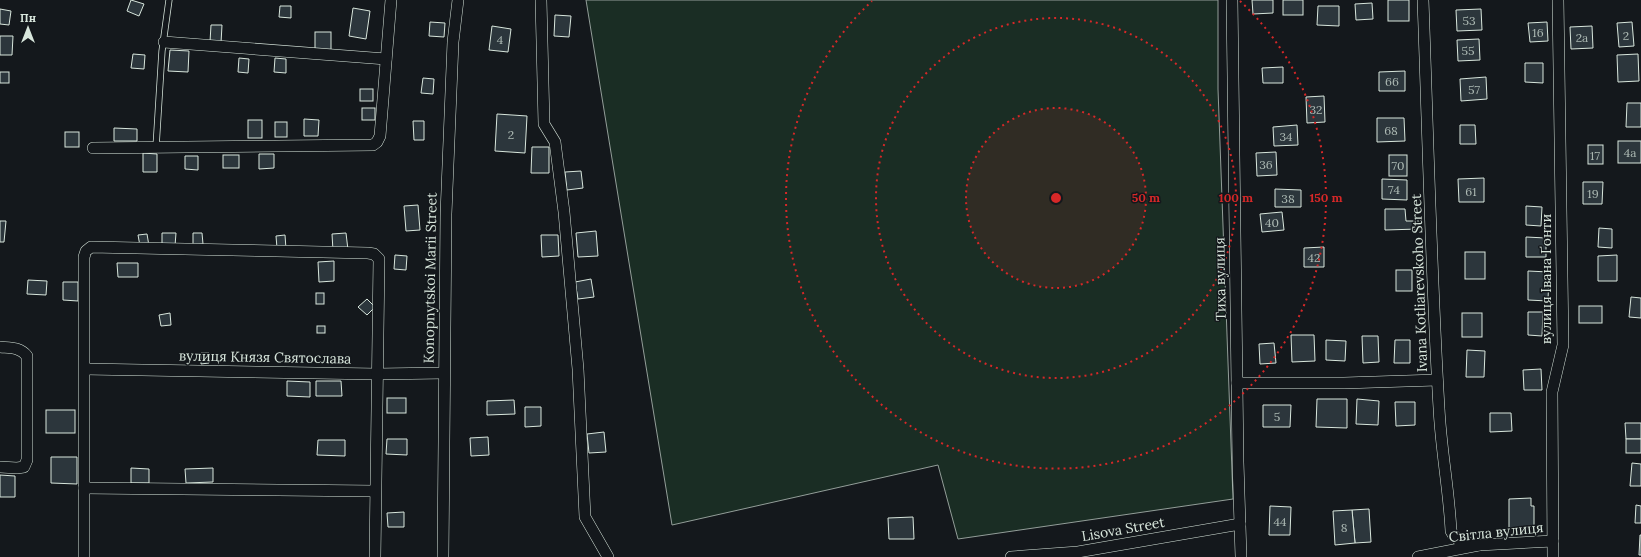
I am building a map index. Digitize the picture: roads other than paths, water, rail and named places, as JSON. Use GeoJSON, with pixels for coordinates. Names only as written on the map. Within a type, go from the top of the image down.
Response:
{"type":"FeatureCollection","features":[{"type":"Feature","properties":{"kind":"street"},"geometry":{"type":"LineString","coordinates":[[93,148],[373,145],[377,142],[380,136],[391,0]]}},
{"type":"Feature","properties":{"kind":"street","name":"Konopnytskoi Marii Street"},"geometry":{"type":"LineString","coordinates":[[443,557],[446,214],[452,42],[458,0]]}},
{"type":"Feature","properties":{"kind":"street"},"geometry":{"type":"LineString","coordinates":[[541,0],[544,124],[555,142],[564,212],[578,369],[585,517],[608,557]]}},
{"type":"Feature","properties":{"kind":"street","name":"Тиха вулиця"},"geometry":{"type":"LineString","coordinates":[[1232,0],[1241,557]]}},
{"type":"Feature","properties":{"kind":"street","name":"Ivana Kotliarevskoho Street"},"geometry":{"type":"LineString","coordinates":[[1423,0],[1438,380],[1451,532],[1454,537],[1461,542],[1479,546]]}},
{"type":"Feature","properties":{"kind":"street","name":"вулиця Івана Ґонти"},"geometry":{"type":"LineString","coordinates":[[1553,557],[1552,392],[1563,345],[1560,0]]}},
{"type":"Feature","properties":{"kind":"street"},"geometry":{"type":"LineString","coordinates":[[164,42],[386,59]]}},
{"type":"Feature","properties":{"kind":"street"},"geometry":{"type":"LineString","coordinates":[[84,557],[84,257],[86,251],[91,247],[374,254],[379,259],[375,491],[376,557]]}},
{"type":"Feature","properties":{"kind":"street"},"geometry":{"type":"LineString","coordinates":[[0,347],[18,349],[23,351],[27,356],[27,460],[24,467],[0,467]]}},
{"type":"Feature","properties":{"kind":"street","name":"вулиця Князя Святослава"},"geometry":{"type":"LineString","coordinates":[[85,369],[377,374],[444,373]]}},
{"type":"Feature","properties":{"kind":"street"},"geometry":{"type":"LineString","coordinates":[[1237,383],[1344,383],[1438,380]]}},
{"type":"Feature","properties":{"kind":"street"},"geometry":{"type":"LineString","coordinates":[[84,488],[375,491]]}},
{"type":"Feature","properties":{"kind":"street","name":"Lisova Street"},"geometry":{"type":"LineString","coordinates":[[1011,557],[1078,552],[1240,524]]}},
{"type":"Feature","properties":{"kind":"street","name":"Світла вулиця"},"geometry":{"type":"LineString","coordinates":[[1418,557],[1479,546],[1553,541]]}},
{"type":"Feature","properties":{"kind":"lane"},"geometry":{"type":"LineString","coordinates":[[156,147],[164,42],[169,0]]}}]}
